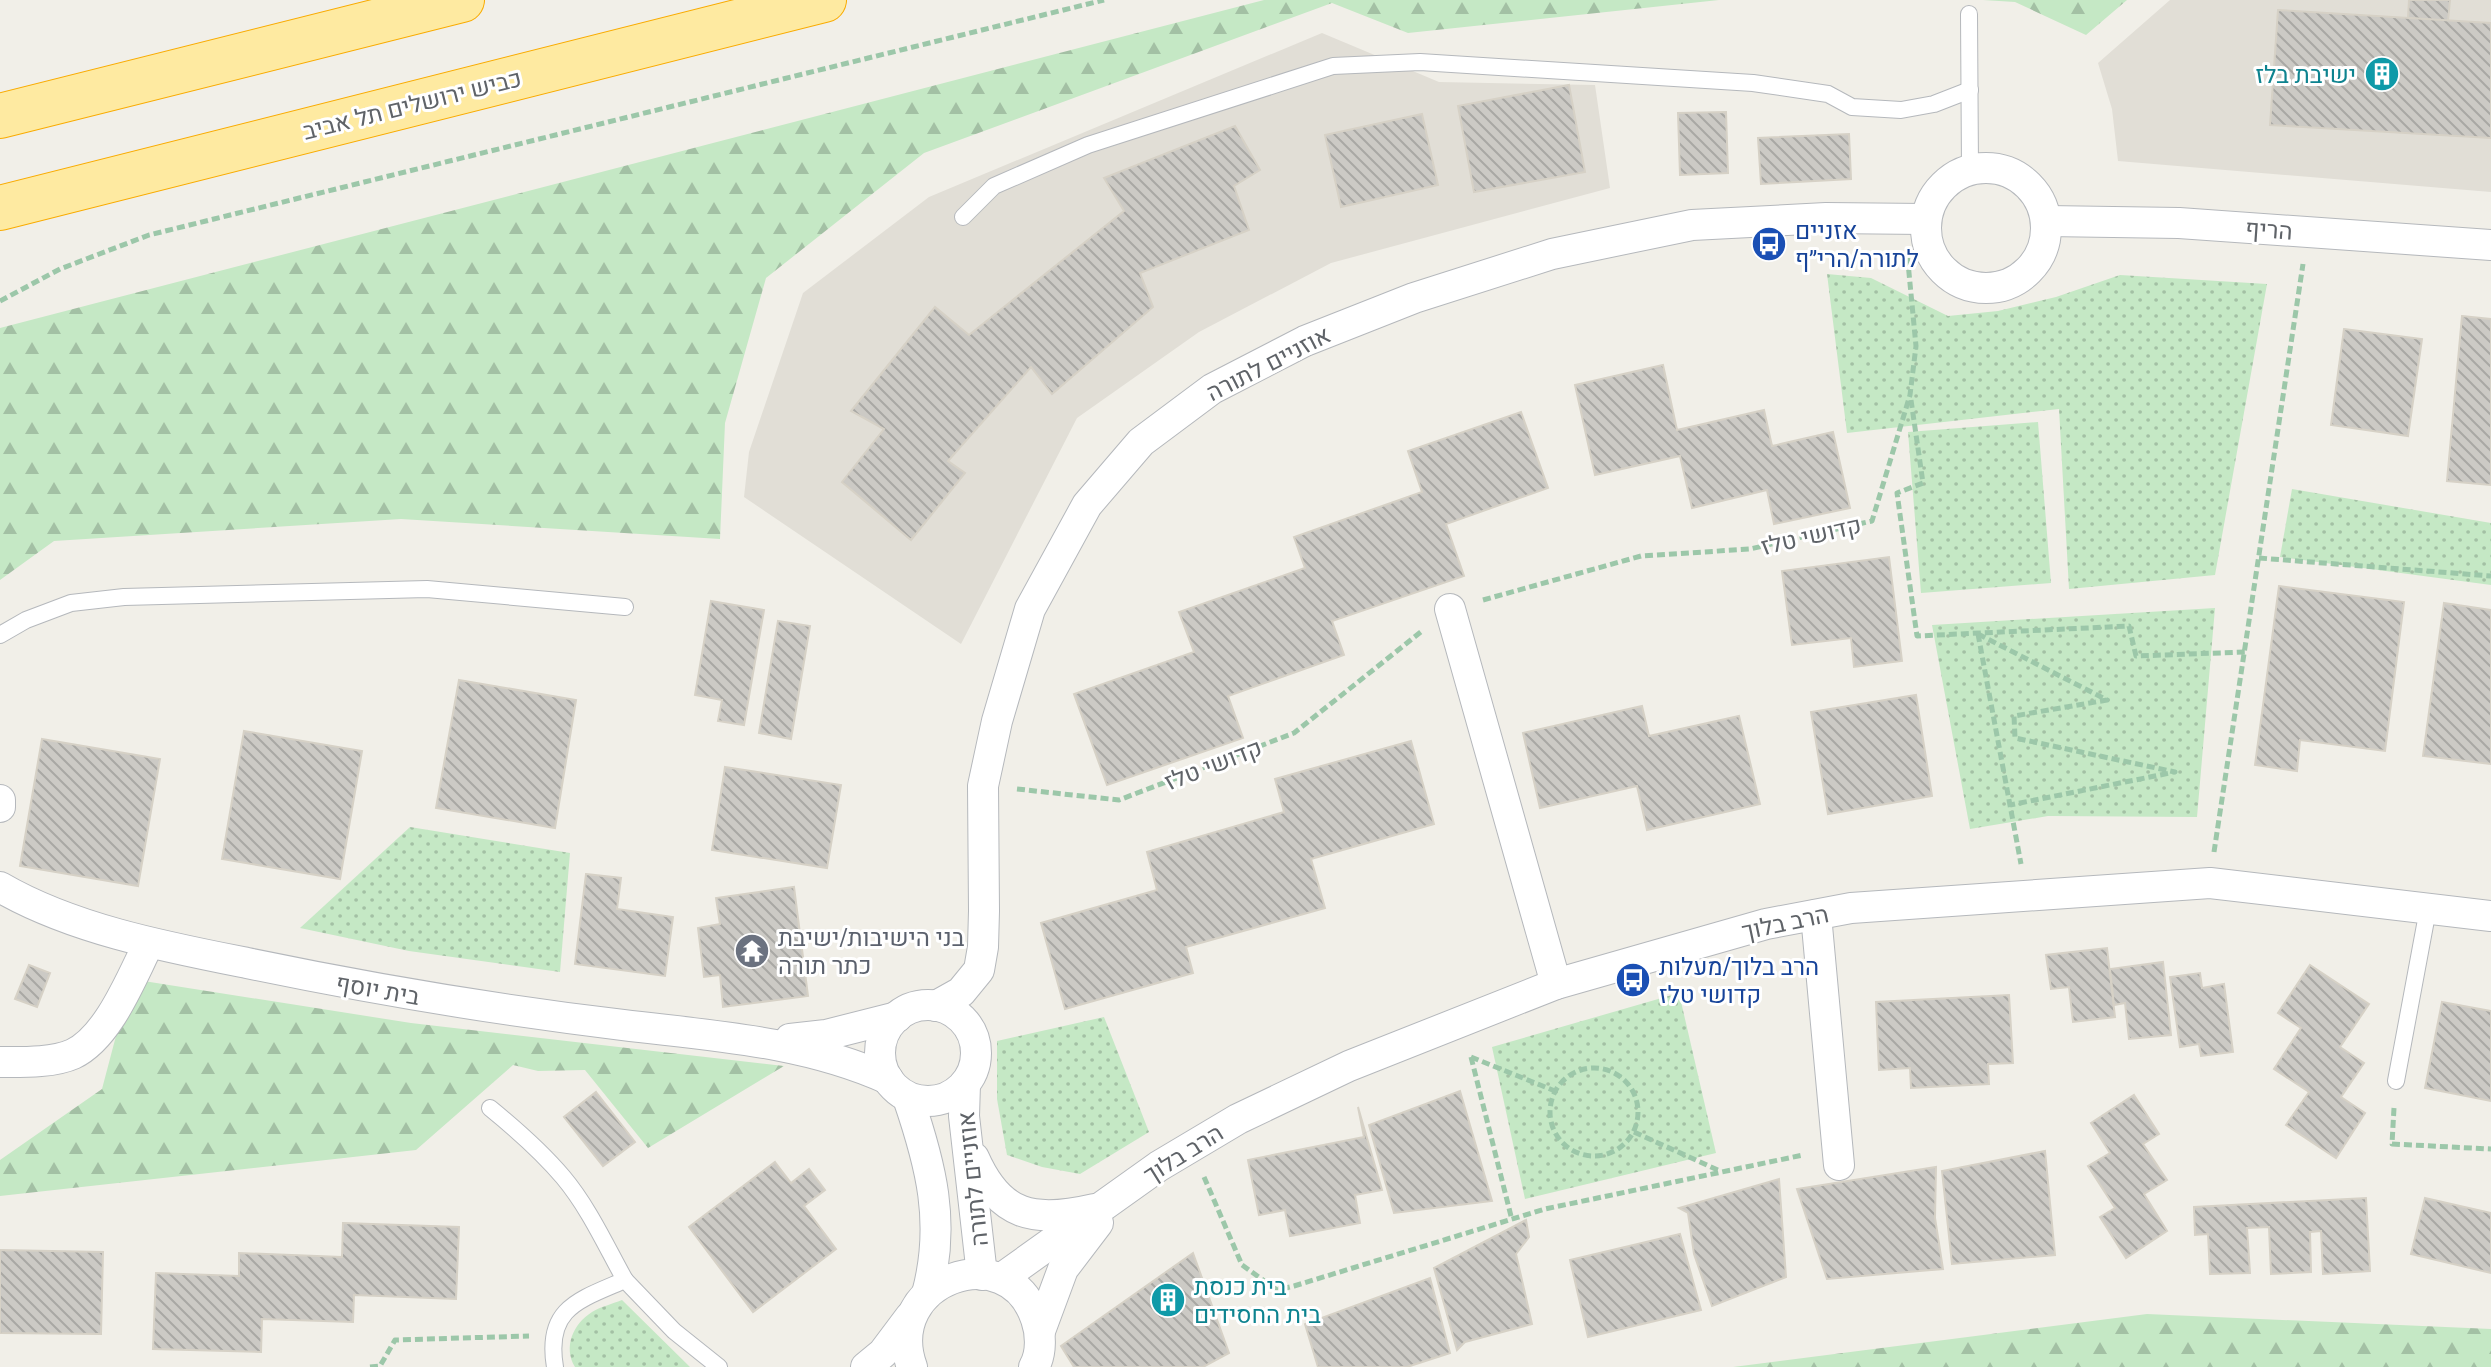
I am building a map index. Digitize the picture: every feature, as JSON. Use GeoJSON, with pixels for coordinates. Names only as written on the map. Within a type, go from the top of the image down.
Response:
{"type":"FeatureCollection","features":[{"type":"Feature","properties":{"kind":"highway"},"geometry":{"type":"LineString","coordinates":[[0,116],[462,0]]}},
{"type":"Feature","properties":{"kind":"highway","name":"כביש ירושלים תל אביב"},"geometry":{"type":"LineString","coordinates":[[0,208],[824,0]]}},
{"type":"Feature","properties":{"kind":"street"},"geometry":{"type":"LineString","coordinates":[[1991,167],[2010,172],[2028,184],[2041,201],[2047,221],[2045,242],[2037,261],[2022,276],[2004,285],[1983,288],[1967,285],[1948,275],[1934,260],[1914,219],[1950,178],[1970,169],[1991,167]]}},
{"type":"Feature","properties":{"kind":"street","name":"אוזניים לתורה"},"geometry":{"type":"LineString","coordinates":[[936,1006],[961,992],[979,970],[984,911],[983,786],[997,721],[1030,609],[1087,505],[1141,442],[1212,389],[1305,341],[1386,308],[1552,254],[1692,225],[1826,218],[1914,219]]}},
{"type":"Feature","properties":{"kind":"street","name":"הריף"},"geometry":{"type":"LineString","coordinates":[[2047,221],[2179,223],[2491,245]]}},
{"type":"Feature","properties":{"kind":"street"},"geometry":{"type":"LineString","coordinates":[[1450,609],[1556,984]]}},
{"type":"Feature","properties":{"kind":"street"},"geometry":{"type":"LineString","coordinates":[[0,800],[0,807]]}},
{"type":"Feature","properties":{"kind":"street","name":"הרב בלוך"},"geometry":{"type":"LineString","coordinates":[[992,1276],[1238,1119],[1349,1066],[1556,984],[1766,924],[1851,908],[2210,883],[2491,916]]}},
{"type":"Feature","properties":{"kind":"street","name":"בית יוסף"},"geometry":{"type":"LineString","coordinates":[[0,887],[22,900],[149,943],[445,1001],[768,1043]]}},
{"type":"Feature","properties":{"kind":"street"},"geometry":{"type":"LineString","coordinates":[[1816,915],[1838,1157]]}},
{"type":"Feature","properties":{"kind":"street"},"geometry":{"type":"LineString","coordinates":[[0,1062],[72,1054],[90,1042],[110,1017],[149,943]]}},
{"type":"Feature","properties":{"kind":"street"},"geometry":{"type":"LineString","coordinates":[[768,1043],[823,1054],[898,1089],[939,1099],[953,1094],[973,1072],[975,1043],[960,1017],[936,1006],[909,1009],[888,1027],[882,1040],[882,1066],[898,1089]]}},
{"type":"Feature","properties":{"kind":"street"},"geometry":{"type":"LineString","coordinates":[[768,1043],[826,1035],[897,1017]]}},
{"type":"Feature","properties":{"kind":"street","name":"אוזניים לתורה"},"geometry":{"type":"LineString","coordinates":[[965,1084],[967,1141],[992,1276]]}},
{"type":"Feature","properties":{"kind":"street","name":"אוזניים לתורה"},"geometry":{"type":"LineString","coordinates":[[898,1089],[924,1143],[934,1189],[937,1231],[935,1263],[906,1330],[907,1353],[912,1367]]}},
{"type":"Feature","properties":{"kind":"street"},"geometry":{"type":"LineString","coordinates":[[967,1141],[985,1182],[1001,1201],[1022,1212],[1073,1214],[1100,1208]]}},
{"type":"Feature","properties":{"kind":"street","name":"הרב בלוך"},"geometry":{"type":"LineString","coordinates":[[1034,1367],[1038,1361],[1040,1331],[1063,1269],[1081,1241],[1131,1186]]}},
{"type":"Feature","properties":{"kind":"street"},"geometry":{"type":"LineString","coordinates":[[866,1367],[883,1353],[934,1287],[955,1276],[992,1276],[1018,1290],[1032,1309],[1040,1331]]}},
{"type":"Feature","properties":{"kind":"lane"},"geometry":{"type":"LineString","coordinates":[[1969,14],[1970,169]]}},
{"type":"Feature","properties":{"kind":"lane"},"geometry":{"type":"LineString","coordinates":[[963,217],[994,186],[1088,145],[1333,66],[1420,62],[1753,83],[1828,94],[1852,107],[1901,110],[1934,104],[1970,90]]}},
{"type":"Feature","properties":{"kind":"lane"},"geometry":{"type":"LineString","coordinates":[[0,635],[26,620],[71,603],[124,597],[427,589],[625,607]]}},
{"type":"Feature","properties":{"kind":"lane"},"geometry":{"type":"LineString","coordinates":[[2396,1081],[2428,909]]}},
{"type":"Feature","properties":{"kind":"lane"},"geometry":{"type":"LineString","coordinates":[[490,1108],[528,1139],[565,1180],[599,1231],[625,1280],[674,1331],[719,1367]]}},
{"type":"Feature","properties":{"kind":"lane"},"geometry":{"type":"LineString","coordinates":[[555,1367],[552,1345],[559,1320],[583,1297],[625,1280]]}},
{"type":"Feature","properties":{"kind":"path"},"geometry":{"type":"LineString","coordinates":[[0,301],[60,269],[149,235],[1104,0]]}},
{"type":"Feature","properties":{"kind":"path","name":"קדושי טלז"},"geometry":{"type":"LineString","coordinates":[[983,786],[1119,800],[1294,733],[1450,609],[1641,556],[1750,549],[1872,521],[1910,395],[1916,346],[1914,219]]}},
{"type":"Feature","properties":{"kind":"path"},"geometry":{"type":"LineString","coordinates":[[2210,883],[2308,232]]}},
{"type":"Feature","properties":{"kind":"path"},"geometry":{"type":"LineString","coordinates":[[1910,395],[1923,483],[1897,493],[1917,636],[2129,626],[2136,656],[2245,652]]}},
{"type":"Feature","properties":{"kind":"path"},"geometry":{"type":"LineString","coordinates":[[2259,558],[2491,576]]}},
{"type":"Feature","properties":{"kind":"path"},"geometry":{"type":"LineString","coordinates":[[1978,633],[2027,894]]}},
{"type":"Feature","properties":{"kind":"path"},"geometry":{"type":"LineString","coordinates":[[1978,633],[2107,700],[2014,716],[2015,738],[2175,772],[2010,805]]}},
{"type":"Feature","properties":{"kind":"path"},"geometry":{"type":"LineString","coordinates":[[1448,1025],[1471,1057],[1512,1220]]}},
{"type":"Feature","properties":{"kind":"path"},"geometry":{"type":"LineString","coordinates":[[1471,1057],[1555,1091]]}},
{"type":"Feature","properties":{"kind":"path"},"geometry":{"type":"LineString","coordinates":[[1591,1068],[1616,1073],[1628,1083],[1636,1096],[1639,1112],[1634,1132],[1624,1145],[1611,1153],[1596,1157],[1570,1150],[1552,1128],[1549,1113],[1555,1091],[1575,1071],[1591,1068]]}},
{"type":"Feature","properties":{"kind":"path"},"geometry":{"type":"LineString","coordinates":[[2396,1081],[2392,1144],[2491,1149]]}},
{"type":"Feature","properties":{"kind":"path"},"geometry":{"type":"LineString","coordinates":[[1634,1132],[1722,1172]]}},
{"type":"Feature","properties":{"kind":"path"},"geometry":{"type":"LineString","coordinates":[[1191,1147],[1242,1265],[1277,1290],[1545,1209],[1722,1172],[1838,1157]]}},
{"type":"Feature","properties":{"kind":"path"},"geometry":{"type":"LineString","coordinates":[[370,1367],[380,1366],[395,1340],[554,1335]]}},
{"type":"Feature","properties":{"kind":"shaded area"},"geometry":{"type":"Polygon","coordinates":[[[2170,0],[2491,0],[2491,192],[2118,161],[2112,109],[2098,63],[2170,0]]]}},
{"type":"Feature","properties":{"kind":"shaded area"},"geometry":{"type":"Polygon","coordinates":[[[1322,33],[1439,82],[1595,85],[1610,188],[1331,263],[1199,332],[1077,418],[961,644],[744,497],[749,452],[803,293],[929,197],[1322,33]]]}},
{"type":"Feature","properties":{"kind":"green space"},"geometry":{"type":"Polygon","coordinates":[[[1264,0],[1719,0],[1408,33],[1332,3],[924,153],[766,278],[725,423],[720,539],[401,519],[54,541],[0,580],[0,328],[1264,0]]]}},
{"type":"Feature","properties":{"kind":"green space"},"geometry":{"type":"Polygon","coordinates":[[[1983,0],[2127,0],[2086,35],[2015,2],[1983,0]]]}},
{"type":"Feature","properties":{"kind":"green space"},"geometry":{"type":"Polygon","coordinates":[[[1827,274],[1871,278],[1948,316],[1998,311],[2056,297],[2120,275],[2267,284],[2215,575],[2069,589],[2059,409],[1847,433],[1827,274]]]}},
{"type":"Feature","properties":{"kind":"green space"},"geometry":{"type":"Polygon","coordinates":[[[2038,422],[2051,583],[1921,593],[1908,432],[2038,422]]]}},
{"type":"Feature","properties":{"kind":"green space"},"geometry":{"type":"Polygon","coordinates":[[[2292,489],[2491,523],[2491,585],[2280,557],[2292,489]]]}},
{"type":"Feature","properties":{"kind":"green space"},"geometry":{"type":"Polygon","coordinates":[[[2215,608],[2197,817],[2048,816],[1970,829],[1932,625],[2215,608]]]}},
{"type":"Feature","properties":{"kind":"green space"},"geometry":{"type":"Polygon","coordinates":[[[410,827],[570,853],[560,972],[409,951],[300,928],[410,827]]]}},
{"type":"Feature","properties":{"kind":"green space"},"geometry":{"type":"Polygon","coordinates":[[[131,979],[411,1023],[784,1066],[648,1148],[585,1070],[538,1071],[513,1065],[416,1150],[0,1196],[0,1160],[102,1089],[131,979]]]}},
{"type":"Feature","properties":{"kind":"green space"},"geometry":{"type":"Polygon","coordinates":[[[1679,993],[1716,1153],[1525,1199],[1492,1047],[1679,993]]]}},
{"type":"Feature","properties":{"kind":"green space"},"geometry":{"type":"Polygon","coordinates":[[[1104,1017],[1149,1132],[1080,1174],[1042,1167],[1007,1155],[997,1099],[997,1041],[1104,1017]]]}},
{"type":"Feature","properties":{"kind":"green space"},"geometry":{"type":"Polygon","coordinates":[[[622,1300],[690,1367],[575,1367],[570,1344],[575,1329],[595,1310],[622,1300]]]}},
{"type":"Feature","properties":{"kind":"green space"},"geometry":{"type":"Polygon","coordinates":[[[2147,1314],[2491,1329],[2491,1367],[1733,1367],[2147,1314]]]}},
{"type":"Feature","properties":{"kind":"building","name":"ישיבת בלז"},"geometry":{"type":"Polygon","coordinates":[[[2409,0],[2450,0],[2448,21],[2408,18],[2409,0]]]}},
{"type":"Feature","properties":{"kind":"building","name":"ישיבת בלז"},"geometry":{"type":"Polygon","coordinates":[[[2278,10],[2491,23],[2491,138],[2270,125],[2278,10]]]}},
{"type":"Feature","properties":{"kind":"building"},"geometry":{"type":"Polygon","coordinates":[[[1569,85],[1585,172],[1474,192],[1458,106],[1569,85]]]}},
{"type":"Feature","properties":{"kind":"building"},"geometry":{"type":"Polygon","coordinates":[[[1726,112],[1728,173],[1680,175],[1678,113],[1726,112]]]}},
{"type":"Feature","properties":{"kind":"building"},"geometry":{"type":"Polygon","coordinates":[[[1422,114],[1438,185],[1341,207],[1325,135],[1422,114]]]}},
{"type":"Feature","properties":{"kind":"building"},"geometry":{"type":"Polygon","coordinates":[[[1235,126],[1260,170],[1234,186],[1249,230],[1140,273],[1153,307],[1052,394],[1031,367],[948,461],[965,473],[911,540],[842,482],[884,429],[851,411],[935,307],[969,335],[1124,211],[1104,178],[1235,126]]]}},
{"type":"Feature","properties":{"kind":"building"},"geometry":{"type":"Polygon","coordinates":[[[1849,134],[1851,179],[1761,184],[1758,138],[1849,134]]]}},
{"type":"Feature","properties":{"kind":"building"},"geometry":{"type":"Polygon","coordinates":[[[2462,316],[2491,319],[2491,485],[2447,481],[2462,316]]]}},
{"type":"Feature","properties":{"kind":"building"},"geometry":{"type":"Polygon","coordinates":[[[2344,329],[2422,339],[2408,436],[2331,425],[2344,329]]]}},
{"type":"Feature","properties":{"kind":"building"},"geometry":{"type":"Polygon","coordinates":[[[1663,365],[1677,430],[1764,410],[1772,446],[1833,432],[1850,508],[1774,524],[1767,490],[1692,508],[1680,456],[1595,475],[1575,385],[1663,365]]]}},
{"type":"Feature","properties":{"kind":"building"},"geometry":{"type":"Polygon","coordinates":[[[1521,412],[1548,488],[1446,524],[1464,576],[1332,621],[1344,655],[1228,696],[1243,738],[1107,785],[1074,694],[1194,652],[1179,612],[1305,568],[1294,537],[1422,492],[1408,451],[1521,412]]]}},
{"type":"Feature","properties":{"kind":"building"},"geometry":{"type":"Polygon","coordinates":[[[1889,557],[1902,661],[1854,667],[1851,638],[1792,645],[1782,571],[1889,557]]]}},
{"type":"Feature","properties":{"kind":"building"},"geometry":{"type":"Polygon","coordinates":[[[2279,586],[2404,602],[2385,751],[2300,740],[2297,771],[2255,765],[2279,586]]]}},
{"type":"Feature","properties":{"kind":"building"},"geometry":{"type":"Polygon","coordinates":[[[711,601],[764,610],[744,725],[718,721],[722,700],[695,695],[711,601]]]}},
{"type":"Feature","properties":{"kind":"building"},"geometry":{"type":"Polygon","coordinates":[[[2444,603],[2491,610],[2491,764],[2423,756],[2444,603]]]}},
{"type":"Feature","properties":{"kind":"building"},"geometry":{"type":"Polygon","coordinates":[[[778,621],[810,626],[791,739],[759,733],[778,621]]]}},
{"type":"Feature","properties":{"kind":"building"},"geometry":{"type":"Polygon","coordinates":[[[459,680],[576,700],[555,828],[436,808],[459,680]]]}},
{"type":"Feature","properties":{"kind":"building"},"geometry":{"type":"Polygon","coordinates":[[[1916,695],[1932,796],[1828,814],[1811,712],[1916,695]]]}},
{"type":"Feature","properties":{"kind":"building"},"geometry":{"type":"Polygon","coordinates":[[[1642,706],[1649,736],[1739,716],[1760,804],[1647,830],[1637,786],[1540,808],[1523,733],[1642,706]]]}},
{"type":"Feature","properties":{"kind":"building"},"geometry":{"type":"Polygon","coordinates":[[[244,731],[362,751],[340,879],[222,859],[244,731]]]}},
{"type":"Feature","properties":{"kind":"building"},"geometry":{"type":"Polygon","coordinates":[[[42,739],[160,759],[138,886],[20,866],[42,739]]]}},
{"type":"Feature","properties":{"kind":"building"},"geometry":{"type":"Polygon","coordinates":[[[1411,741],[1434,824],[1311,859],[1325,908],[1186,947],[1193,973],[1065,1009],[1041,923],[1157,890],[1147,852],[1284,812],[1275,779],[1411,741]]]}},
{"type":"Feature","properties":{"kind":"building"},"geometry":{"type":"Polygon","coordinates":[[[725,767],[841,785],[827,868],[712,850],[725,767]]]}},
{"type":"Feature","properties":{"kind":"building"},"geometry":{"type":"Polygon","coordinates":[[[586,874],[621,878],[617,909],[673,917],[665,976],[575,964],[586,874]]]}},
{"type":"Feature","properties":{"kind":"building","name":"בני הישיבות/ישיבת כתר תורה"},"geometry":{"type":"Polygon","coordinates":[[[794,887],[808,996],[723,1007],[720,975],[704,977],[698,928],[720,924],[716,898],[794,887]]]}},
{"type":"Feature","properties":{"kind":"building"},"geometry":{"type":"Polygon","coordinates":[[[2107,948],[2115,1017],[2073,1022],[2069,987],[2051,989],[2046,955],[2107,948]]]}},
{"type":"Feature","properties":{"kind":"building"},"geometry":{"type":"Polygon","coordinates":[[[2163,962],[2171,1035],[2129,1039],[2125,1003],[2114,1005],[2110,969],[2163,962]]]}},
{"type":"Feature","properties":{"kind":"building"},"geometry":{"type":"Polygon","coordinates":[[[29,965],[50,973],[37,1007],[15,999],[29,965]]]}},
{"type":"Feature","properties":{"kind":"building"},"geometry":{"type":"Polygon","coordinates":[[[2310,965],[2369,1004],[2340,1047],[2364,1063],[2341,1097],[2365,1113],[2336,1158],[2286,1125],[2309,1092],[2274,1069],[2301,1028],[2278,1013],[2310,965]]]}},
{"type":"Feature","properties":{"kind":"building"},"geometry":{"type":"Polygon","coordinates":[[[2200,973],[2202,988],[2224,984],[2233,1052],[2201,1056],[2199,1044],[2180,1047],[2170,977],[2200,973]]]}},
{"type":"Feature","properties":{"kind":"building"},"geometry":{"type":"Polygon","coordinates":[[[2009,995],[2013,1063],[1988,1064],[1989,1084],[1911,1088],[1910,1068],[1879,1070],[1876,1002],[2009,995]]]}},
{"type":"Feature","properties":{"kind":"building"},"geometry":{"type":"Polygon","coordinates":[[[2442,1002],[2491,1011],[2491,1101],[2425,1088],[2442,1002]]]}},
{"type":"Feature","properties":{"kind":"building"},"geometry":{"type":"Polygon","coordinates":[[[1460,1091],[1492,1201],[1394,1213],[1369,1125],[1460,1091]]]}},
{"type":"Feature","properties":{"kind":"building"},"geometry":{"type":"Polygon","coordinates":[[[596,1092],[635,1142],[603,1166],[564,1117],[596,1092]]]}},
{"type":"Feature","properties":{"kind":"building"},"geometry":{"type":"Polygon","coordinates":[[[2134,1095],[2159,1134],[2143,1144],[2167,1180],[2144,1194],[2167,1231],[2126,1258],[2100,1217],[2115,1208],[2088,1166],[2110,1153],[2091,1123],[2134,1095]]]}},
{"type":"Feature","properties":{"kind":"building"},"geometry":{"type":"Polygon","coordinates":[[[1358,1107],[1382,1190],[1355,1195],[1360,1223],[1290,1236],[1285,1210],[1259,1215],[1248,1160],[1364,1137],[1358,1107]]]}},
{"type":"Feature","properties":{"kind":"building"},"geometry":{"type":"Polygon","coordinates":[[[2045,1151],[2055,1255],[1952,1264],[1942,1171],[2045,1151]]]}},
{"type":"Feature","properties":{"kind":"building"},"geometry":{"type":"Polygon","coordinates":[[[775,1162],[791,1183],[809,1169],[825,1190],[804,1206],[836,1249],[753,1312],[689,1227],[775,1162]]]}},
{"type":"Feature","properties":{"kind":"building"},"geometry":{"type":"Polygon","coordinates":[[[1936,1167],[1935,1218],[1943,1269],[1827,1279],[1797,1189],[1936,1167]]]}},
{"type":"Feature","properties":{"kind":"building"},"geometry":{"type":"Polygon","coordinates":[[[1779,1179],[1786,1277],[1712,1306],[1694,1254],[1688,1213],[1679,1208],[1779,1179]]]}},
{"type":"Feature","properties":{"kind":"building"},"geometry":{"type":"Polygon","coordinates":[[[2366,1198],[2370,1271],[2323,1274],[2321,1231],[2310,1232],[2311,1272],[2271,1274],[2269,1227],[2247,1228],[2250,1273],[2210,1274],[2208,1234],[2195,1235],[2194,1207],[2366,1198]]]}},
{"type":"Feature","properties":{"kind":"building"},"geometry":{"type":"Polygon","coordinates":[[[2425,1198],[2491,1213],[2491,1273],[2411,1254],[2425,1198]]]}},
{"type":"Feature","properties":{"kind":"building"},"geometry":{"type":"Polygon","coordinates":[[[1526,1220],[1529,1237],[1516,1254],[1532,1324],[1465,1342],[1457,1350],[1434,1268],[1526,1220]]]}},
{"type":"Feature","properties":{"kind":"building"},"geometry":{"type":"Polygon","coordinates":[[[343,1223],[459,1227],[456,1299],[354,1295],[353,1322],[262,1319],[261,1352],[153,1349],[156,1273],[239,1276],[239,1253],[342,1257],[343,1223]]]}},
{"type":"Feature","properties":{"kind":"building"},"geometry":{"type":"Polygon","coordinates":[[[1680,1234],[1701,1310],[1588,1337],[1570,1260],[1680,1234]]]}},
{"type":"Feature","properties":{"kind":"building"},"geometry":{"type":"Polygon","coordinates":[[[0,1250],[103,1252],[101,1334],[0,1333],[0,1250]]]}},
{"type":"Feature","properties":{"kind":"building","name":"בית כנסת בית החסידים"},"geometry":{"type":"Polygon","coordinates":[[[1193,1253],[1229,1353],[1203,1367],[1074,1367],[1061,1346],[1193,1253]]]}},
{"type":"Feature","properties":{"kind":"building"},"geometry":{"type":"Polygon","coordinates":[[[1430,1278],[1450,1353],[1407,1367],[1318,1367],[1305,1324],[1430,1278]]]}},
{"type":"Feature","properties":{"kind":"place","name":"ישיבת בלז"},"geometry":{"type":"Point","coordinates":[2382,74]}},
{"type":"Feature","properties":{"kind":"place","name":"אזניים לתורה/הרי״ף"},"geometry":{"type":"Point","coordinates":[1769,244]}},
{"type":"Feature","properties":{"kind":"place","name":"בני הישיבות/ישיבת כתר תורה"},"geometry":{"type":"Point","coordinates":[752,951]}},
{"type":"Feature","properties":{"kind":"place","name":"הרב בלוך/מעלות קדושי טלז"},"geometry":{"type":"Point","coordinates":[1633,980]}},
{"type":"Feature","properties":{"kind":"place","name":"בית כנסת בית החסידים"},"geometry":{"type":"Point","coordinates":[1168,1300]}}]}
